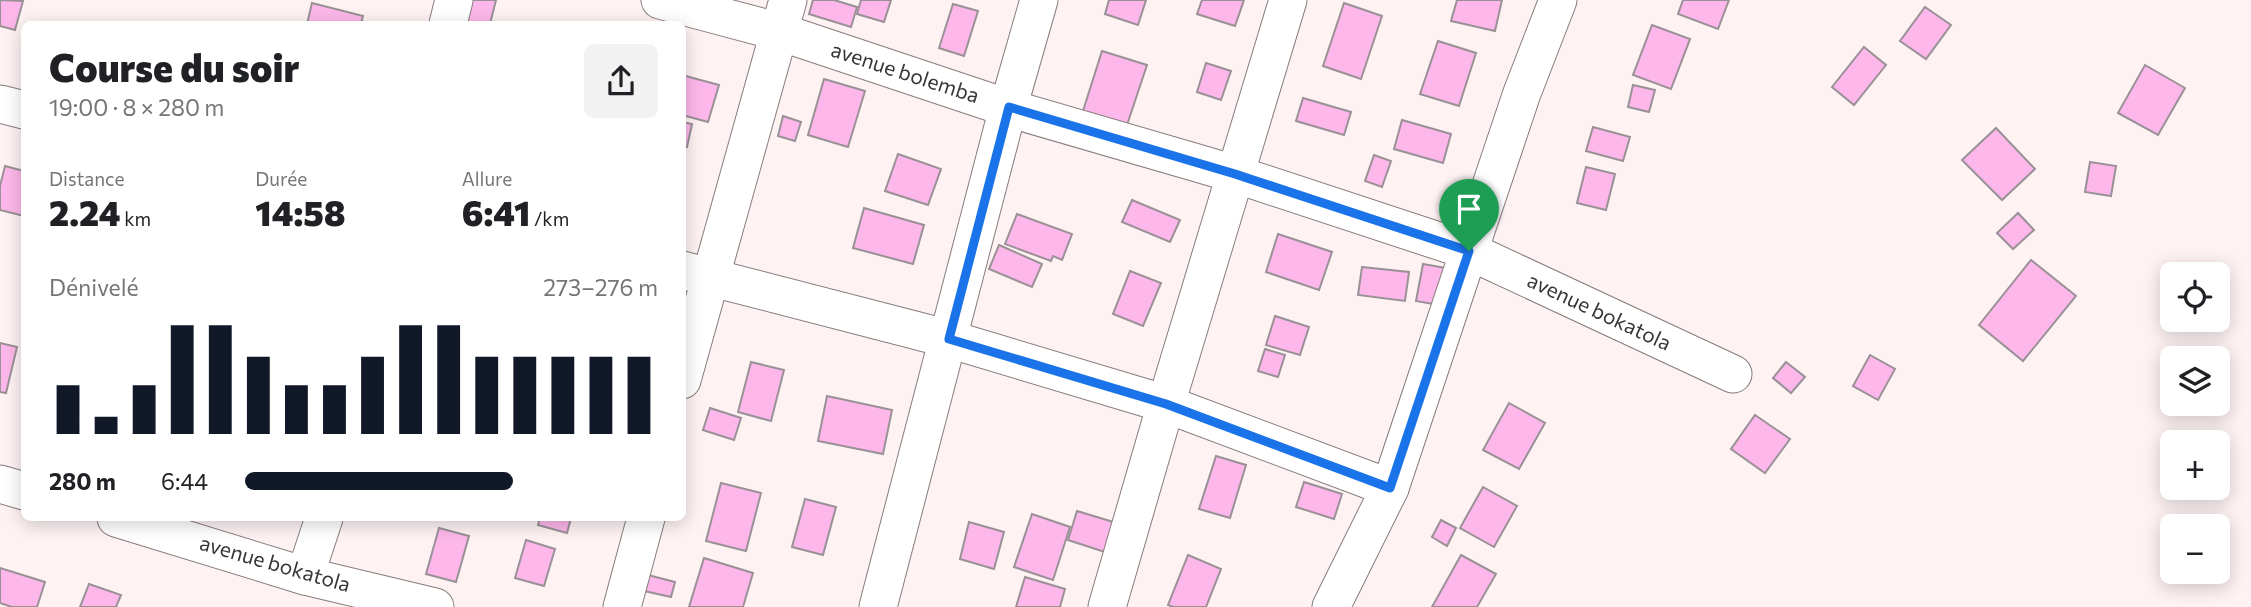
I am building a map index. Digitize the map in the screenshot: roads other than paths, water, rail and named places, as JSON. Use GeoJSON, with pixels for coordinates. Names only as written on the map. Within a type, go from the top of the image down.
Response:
{"type":"FeatureCollection","features":[{"type":"Feature","properties":{"kind":"street"},"geometry":{"type":"LineString","coordinates":[[449,21],[454,0]]}},
{"type":"Feature","properties":{"kind":"street","name":"avenue bolemba"},"geometry":{"type":"LineString","coordinates":[[660,0],[784,16],[1009,107],[1235,174],[1469,251]]}},
{"type":"Feature","properties":{"kind":"street"},"geometry":{"type":"LineString","coordinates":[[878,607],[1039,0]]}},
{"type":"Feature","properties":{"kind":"street"},"geometry":{"type":"LineString","coordinates":[[1107,607],[1289,0]]}},
{"type":"Feature","properties":{"kind":"street"},"geometry":{"type":"LineString","coordinates":[[1331,607],[1390,488],[1522,93],[1558,0]]}},
{"type":"Feature","properties":{"kind":"street"},"geometry":{"type":"LineString","coordinates":[[686,349],[696,273],[784,16]]}},
{"type":"Feature","properties":{"kind":"street"},"geometry":{"type":"LineString","coordinates":[[0,104],[21,109]]}},
{"type":"Feature","properties":{"kind":"street","name":"avenue bokatola"},"geometry":{"type":"LineString","coordinates":[[1469,251],[1733,374]]}},
{"type":"Feature","properties":{"kind":"street"},"geometry":{"type":"LineString","coordinates":[[696,273],[949,339],[1166,404],[1390,488]]}},
{"type":"Feature","properties":{"kind":"street"},"geometry":{"type":"LineString","coordinates":[[0,484],[21,490]]}},
{"type":"Feature","properties":{"kind":"street","name":"avenue bokatola"},"geometry":{"type":"LineString","coordinates":[[126,521],[305,576],[435,607]]}},
{"type":"Feature","properties":{"kind":"street"},"geometry":{"type":"LineString","coordinates":[[305,576],[323,521]]}},
{"type":"Feature","properties":{"kind":"street"},"geometry":{"type":"LineString","coordinates":[[622,607],[645,521]]}}]}
